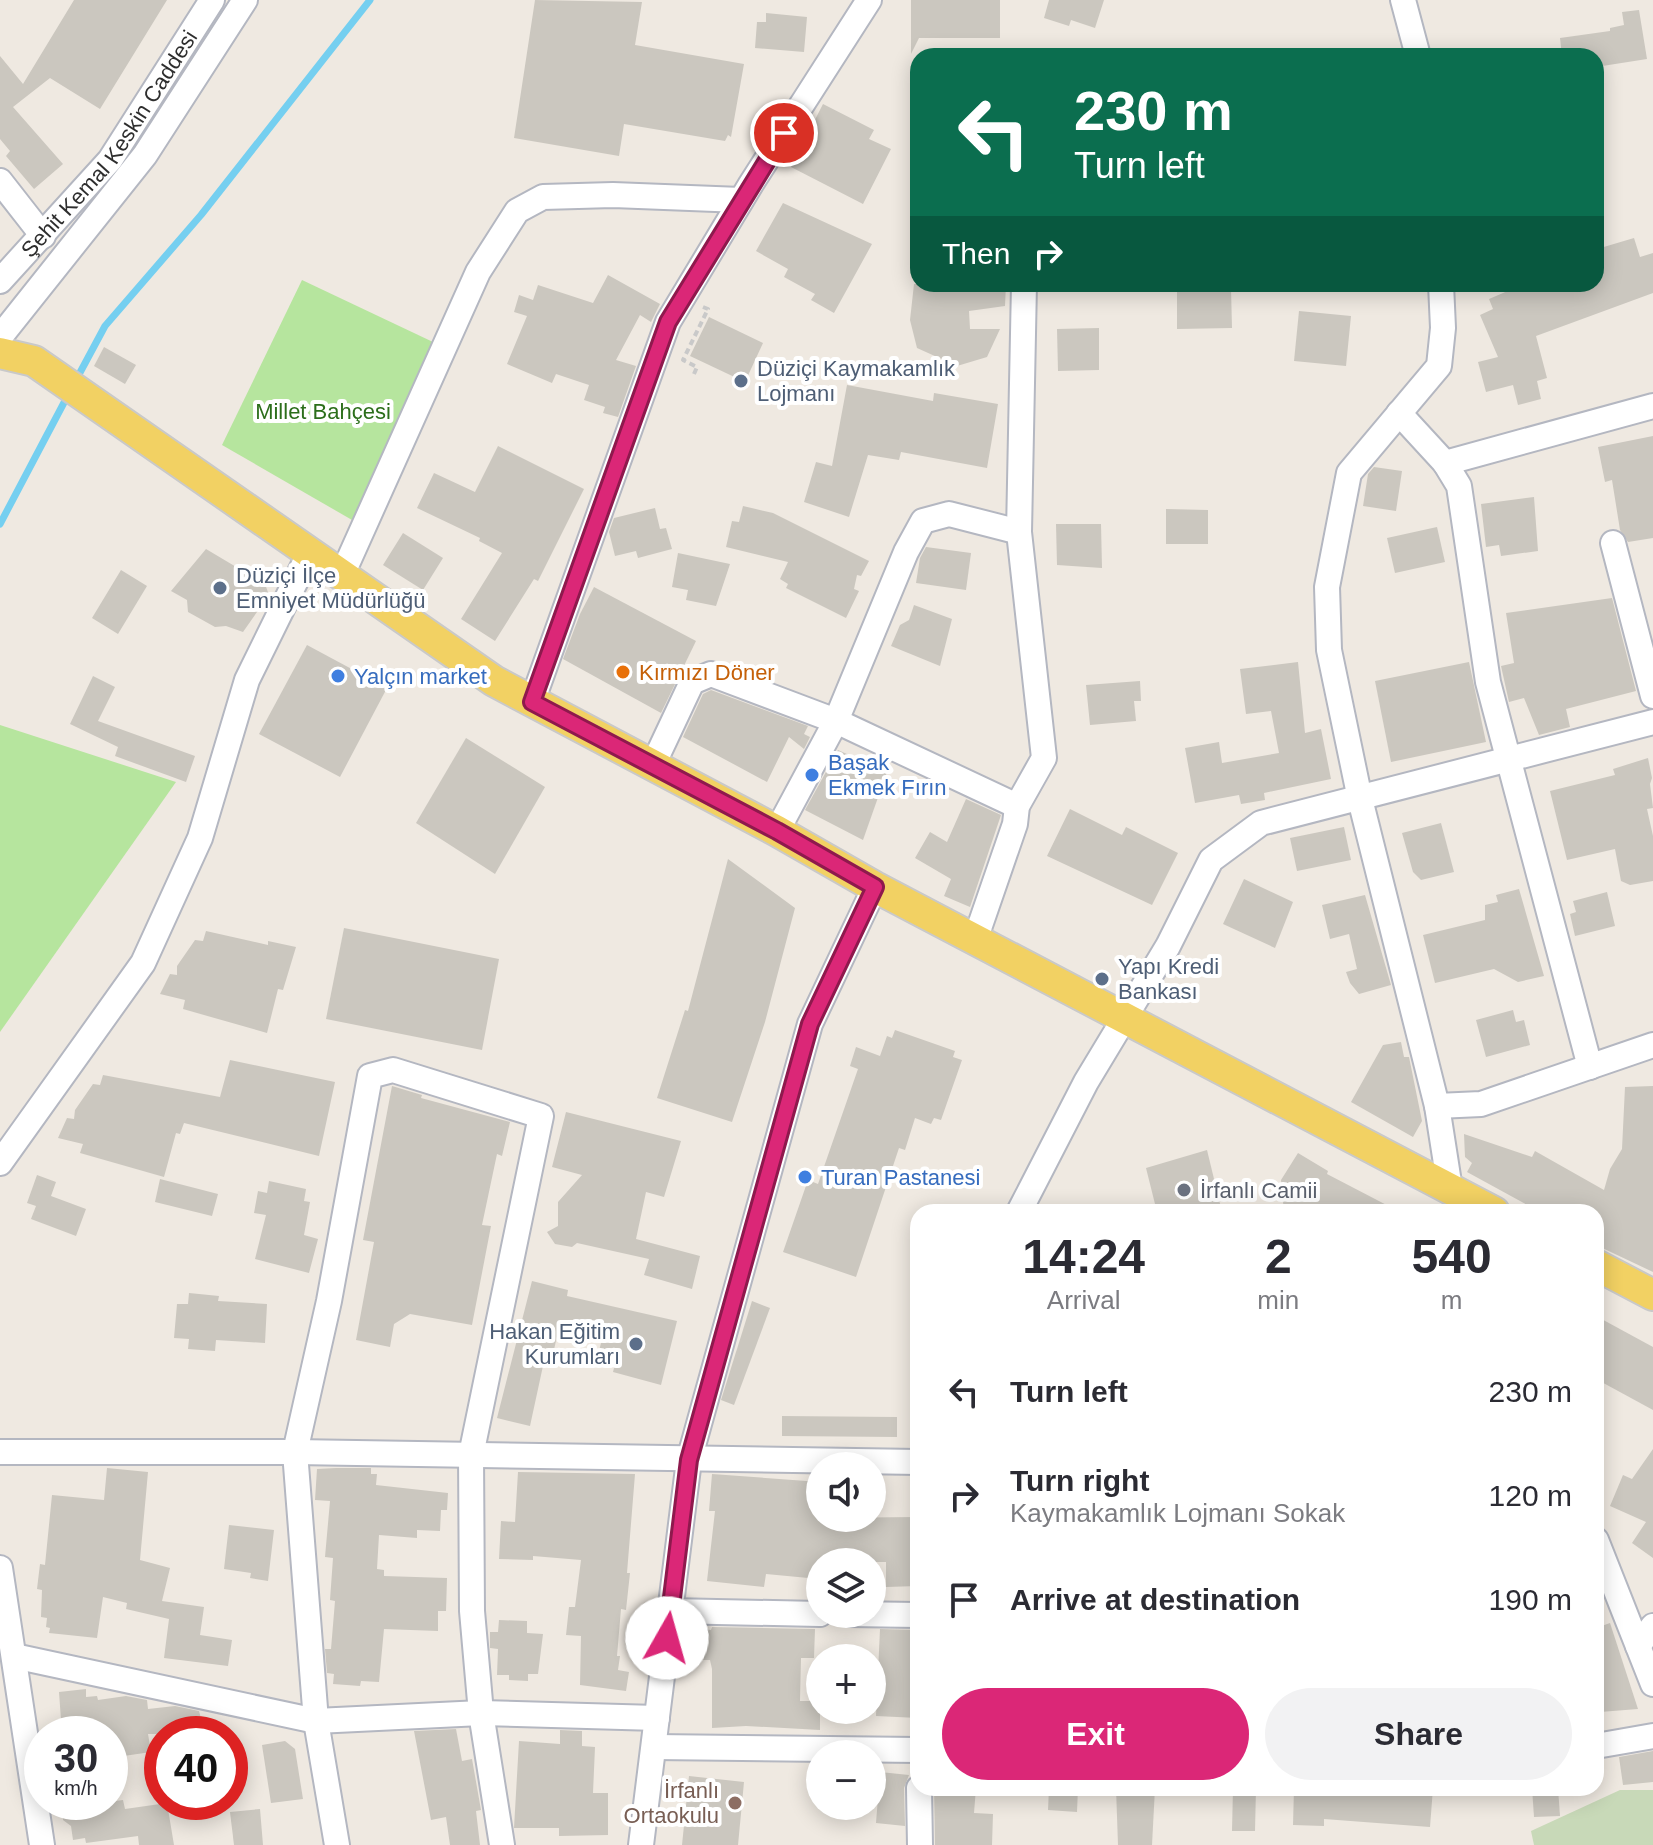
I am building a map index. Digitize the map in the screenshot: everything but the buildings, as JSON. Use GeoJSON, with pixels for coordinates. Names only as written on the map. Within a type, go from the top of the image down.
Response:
{"type":"FeatureCollection","features":[{"type":"Feature","properties":{"kind":"main road"},"geometry":{"type":"LineString","coordinates":[[0,353],[34,361],[494,681],[777,831],[875,887],[1476,1204]]}},
{"type":"Feature","properties":{"kind":"main road"},"geometry":{"type":"LineString","coordinates":[[1604,1269],[1653,1295]]}},
{"type":"Feature","properties":{"kind":"street","name":"Şehit Kemal Keskin Caddesi"},"geometry":{"type":"LineString","coordinates":[[0,281],[110,160],[212,0]]}},
{"type":"Feature","properties":{"kind":"street"},"geometry":{"type":"LineString","coordinates":[[0,337],[145,155],[245,0]]}},
{"type":"Feature","properties":{"kind":"street"},"geometry":{"type":"LineString","coordinates":[[532,702],[668,322],[741,200],[869,0]]}},
{"type":"Feature","properties":{"kind":"street"},"geometry":{"type":"LineString","coordinates":[[1403,0],[1416,48]]}},
{"type":"Feature","properties":{"kind":"street"},"geometry":{"type":"LineString","coordinates":[[0,181],[43,236]]}},
{"type":"Feature","properties":{"kind":"street"},"geometry":{"type":"LineString","coordinates":[[342,575],[478,272],[517,211],[543,197],[613,195],[741,200]]}},
{"type":"Feature","properties":{"kind":"street"},"geometry":{"type":"LineString","coordinates":[[975,940],[1015,824],[1017,806],[1044,758],[1019,532],[1024,292]]}},
{"type":"Feature","properties":{"kind":"street"},"geometry":{"type":"LineString","coordinates":[[1441,292],[1443,328],[1439,366],[1349,473],[1327,587],[1329,650],[1360,799],[1437,1106],[1450,1189]]}},
{"type":"Feature","properties":{"kind":"street"},"geometry":{"type":"LineString","coordinates":[[1445,463],[1653,406]]}},
{"type":"Feature","properties":{"kind":"street"},"geometry":{"type":"LineString","coordinates":[[1399,413],[1445,463],[1459,486],[1488,682],[1590,1067]]}},
{"type":"Feature","properties":{"kind":"street"},"geometry":{"type":"LineString","coordinates":[[777,831],[836,721],[906,552],[923,521],[949,514],[1019,532]]}},
{"type":"Feature","properties":{"kind":"street"},"geometry":{"type":"LineString","coordinates":[[1613,543],[1653,696]]}},
{"type":"Feature","properties":{"kind":"street"},"geometry":{"type":"LineString","coordinates":[[0,1163],[143,963],[200,838],[247,680],[310,552]]}},
{"type":"Feature","properties":{"kind":"street"},"geometry":{"type":"LineString","coordinates":[[652,767],[692,682],[711,674],[836,721],[1017,806]]}},
{"type":"Feature","properties":{"kind":"street"},"geometry":{"type":"LineString","coordinates":[[1023,1204],[1123,1018],[1168,946],[1211,860],[1261,823],[1653,722]]}},
{"type":"Feature","properties":{"kind":"street"},"geometry":{"type":"LineString","coordinates":[[641,1845],[689,1460],[810,1024],[875,887]]}},
{"type":"Feature","properties":{"kind":"street"},"geometry":{"type":"LineString","coordinates":[[1437,1106],[1481,1104],[1653,1045]]}},
{"type":"Feature","properties":{"kind":"street"},"geometry":{"type":"LineString","coordinates":[[337,1845],[316,1721],[295,1452],[329,1301],[370,1076],[393,1070],[541,1116],[471,1455],[472,1611],[481,1713],[502,1845]]}},
{"type":"Feature","properties":{"kind":"street"},"geometry":{"type":"LineString","coordinates":[[0,1452],[295,1452],[910,1462]]}},
{"type":"Feature","properties":{"kind":"street"},"geometry":{"type":"LineString","coordinates":[[1604,1560],[1653,1684]]}},
{"type":"Feature","properties":{"kind":"street"},"geometry":{"type":"LineString","coordinates":[[0,1568],[42,1845]]}},
{"type":"Feature","properties":{"kind":"street"},"geometry":{"type":"LineString","coordinates":[[670,1611],[806,1614]]}},
{"type":"Feature","properties":{"kind":"street"},"geometry":{"type":"LineString","coordinates":[[886,1615],[910,1615]]}},
{"type":"Feature","properties":{"kind":"street"},"geometry":{"type":"LineString","coordinates":[[1638,1646],[1653,1626]]}},
{"type":"Feature","properties":{"kind":"street"},"geometry":{"type":"LineString","coordinates":[[14,1656],[316,1721],[481,1713],[657,1718]]}},
{"type":"Feature","properties":{"kind":"street"},"geometry":{"type":"LineString","coordinates":[[1604,1745],[1653,1736]]}},
{"type":"Feature","properties":{"kind":"street"},"geometry":{"type":"LineString","coordinates":[[654,1747],[910,1750]]}},
{"type":"Feature","properties":{"kind":"street"},"geometry":{"type":"LineString","coordinates":[[919,1796],[920,1845]]}},
{"type":"Feature","properties":{"kind":"path"},"geometry":{"type":"LineString","coordinates":[[694,374],[697,367],[683,360],[696,335]]}},
{"type":"Feature","properties":{"kind":"green space","name":"Millet Bahçesi"},"geometry":{"type":"Polygon","coordinates":[[[302,280],[433,342],[359,524],[222,445],[302,280]]]}},
{"type":"Feature","properties":{"kind":"green space"},"geometry":{"type":"Polygon","coordinates":[[[0,725],[176,782],[0,1032],[0,725]]]}},
{"type":"Feature","properties":{"kind":"green space"},"geometry":{"type":"Polygon","coordinates":[[[1620,1790],[1653,1790],[1653,1845],[1534,1845],[1531,1831],[1620,1790]]]}},
{"type":"Feature","properties":{"kind":"waterway"},"geometry":{"type":"LineString","coordinates":[[76,380],[105,326],[201,215],[370,0]]}},
{"type":"Feature","properties":{"kind":"waterway"},"geometry":{"type":"LineString","coordinates":[[0,524],[68,395]]}},
{"type":"Feature","properties":{"kind":"place","name":"Düziçi Kaymakamlık Lojmanı"},"geometry":{"type":"Point","coordinates":[741,381]}},
{"type":"Feature","properties":{"kind":"place","name":"Düziçi İlçe Emniyet Müdürlüğü"},"geometry":{"type":"Point","coordinates":[220,588]}},
{"type":"Feature","properties":{"kind":"place","name":"Kırmızı Döner"},"geometry":{"type":"Point","coordinates":[623,672]}},
{"type":"Feature","properties":{"kind":"place","name":"Yalçın market"},"geometry":{"type":"Point","coordinates":[338,676]}},
{"type":"Feature","properties":{"kind":"place","name":"Başak Ekmek Fırın"},"geometry":{"type":"Point","coordinates":[812,775]}},
{"type":"Feature","properties":{"kind":"place","name":"Yapı Kredi Bankası"},"geometry":{"type":"Point","coordinates":[1102,979]}},
{"type":"Feature","properties":{"kind":"place","name":"Turan Pastanesi"},"geometry":{"type":"Point","coordinates":[805,1177]}},
{"type":"Feature","properties":{"kind":"place","name":"İrfanlı Camii"},"geometry":{"type":"Point","coordinates":[1184,1190]}},
{"type":"Feature","properties":{"kind":"place","name":"Hakan Eğitim Kurumları"},"geometry":{"type":"Point","coordinates":[636,1344]}},
{"type":"Feature","properties":{"kind":"place","name":"İrfanlı Ortaokulu"},"geometry":{"type":"Point","coordinates":[735,1803]}},
{"type":"Feature","properties":{"kind":"route"},"geometry":{"type":"LineString","coordinates":[[667,1638],[689,1460],[810,1024],[875,887],[777,831],[532,702],[668,322],[784,133]]}}]}
